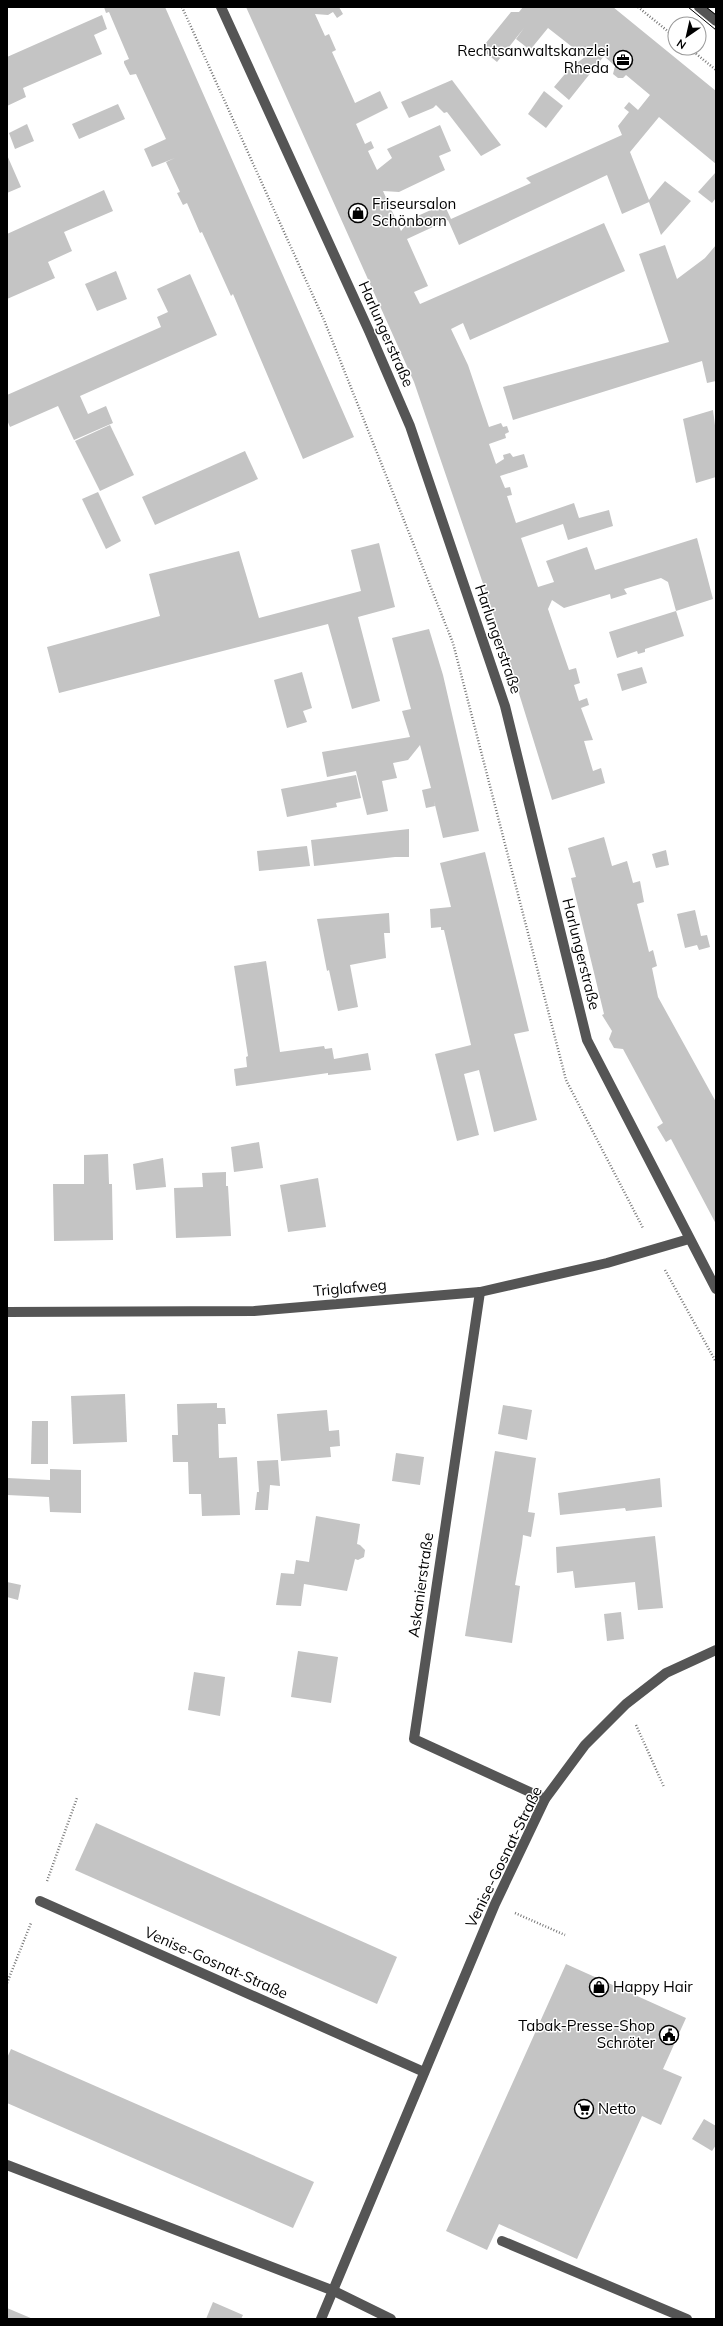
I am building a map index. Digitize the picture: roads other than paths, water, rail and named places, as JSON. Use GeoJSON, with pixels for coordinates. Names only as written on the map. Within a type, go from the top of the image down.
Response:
{"type":"FeatureCollection","features":[{"type":"Feature","properties":{"kind":"street","name":"Harlungerstraße"},"geometry":{"type":"LineString","coordinates":[[221,7],[369,331],[410,426],[505,706],[586,1040],[689,1240],[716,1289]]}},
{"type":"Feature","properties":{"kind":"street"},"geometry":{"type":"LineString","coordinates":[[699,7],[716,21]]}},
{"type":"Feature","properties":{"kind":"street","name":"Triglafweg"},"geometry":{"type":"LineString","coordinates":[[7,1312],[254,1311],[480,1292],[608,1263],[689,1240]]}},
{"type":"Feature","properties":{"kind":"street","name":"Askanierstraße"},"geometry":{"type":"LineString","coordinates":[[480,1292],[414,1739],[545,1799]]}},
{"type":"Feature","properties":{"kind":"street","name":"Venise-Gosnat-Straße"},"geometry":{"type":"LineString","coordinates":[[321,2319],[334,2291],[494,1904],[545,1799],[585,1745],[626,1704],[666,1673],[716,1650]]}},
{"type":"Feature","properties":{"kind":"street","name":"Venise-Gosnat-Straße"},"geometry":{"type":"LineString","coordinates":[[40,1901],[424,2072]]}},
{"type":"Feature","properties":{"kind":"street"},"geometry":{"type":"LineString","coordinates":[[7,2165],[334,2291],[391,2319]]}},
{"type":"Feature","properties":{"kind":"street"},"geometry":{"type":"LineString","coordinates":[[502,2241],[687,2319]]}},
{"type":"Feature","properties":{"kind":"tram line"},"geometry":{"type":"LineString","coordinates":[[688,7],[716,30]]}},
{"type":"Feature","properties":{"kind":"tram line"},"geometry":{"type":"LineString","coordinates":[[706,7],[716,15]]}},
{"type":"Feature","properties":{"kind":"place","name":"Rechtsanwaltskanzlei Rheda"},"geometry":{"type":"Point","coordinates":[623,60]}},
{"type":"Feature","properties":{"kind":"place","name":"Friseursalon Schönborn"},"geometry":{"type":"Point","coordinates":[358,213]}},
{"type":"Feature","properties":{"kind":"place","name":"Happy Hair"},"geometry":{"type":"Point","coordinates":[599,1987]}},
{"type":"Feature","properties":{"kind":"place","name":"Tabak-Presse-Shop Schröter"},"geometry":{"type":"Point","coordinates":[669,2035]}},
{"type":"Feature","properties":{"kind":"place","name":"Netto"},"geometry":{"type":"Point","coordinates":[584,2109]}}]}
